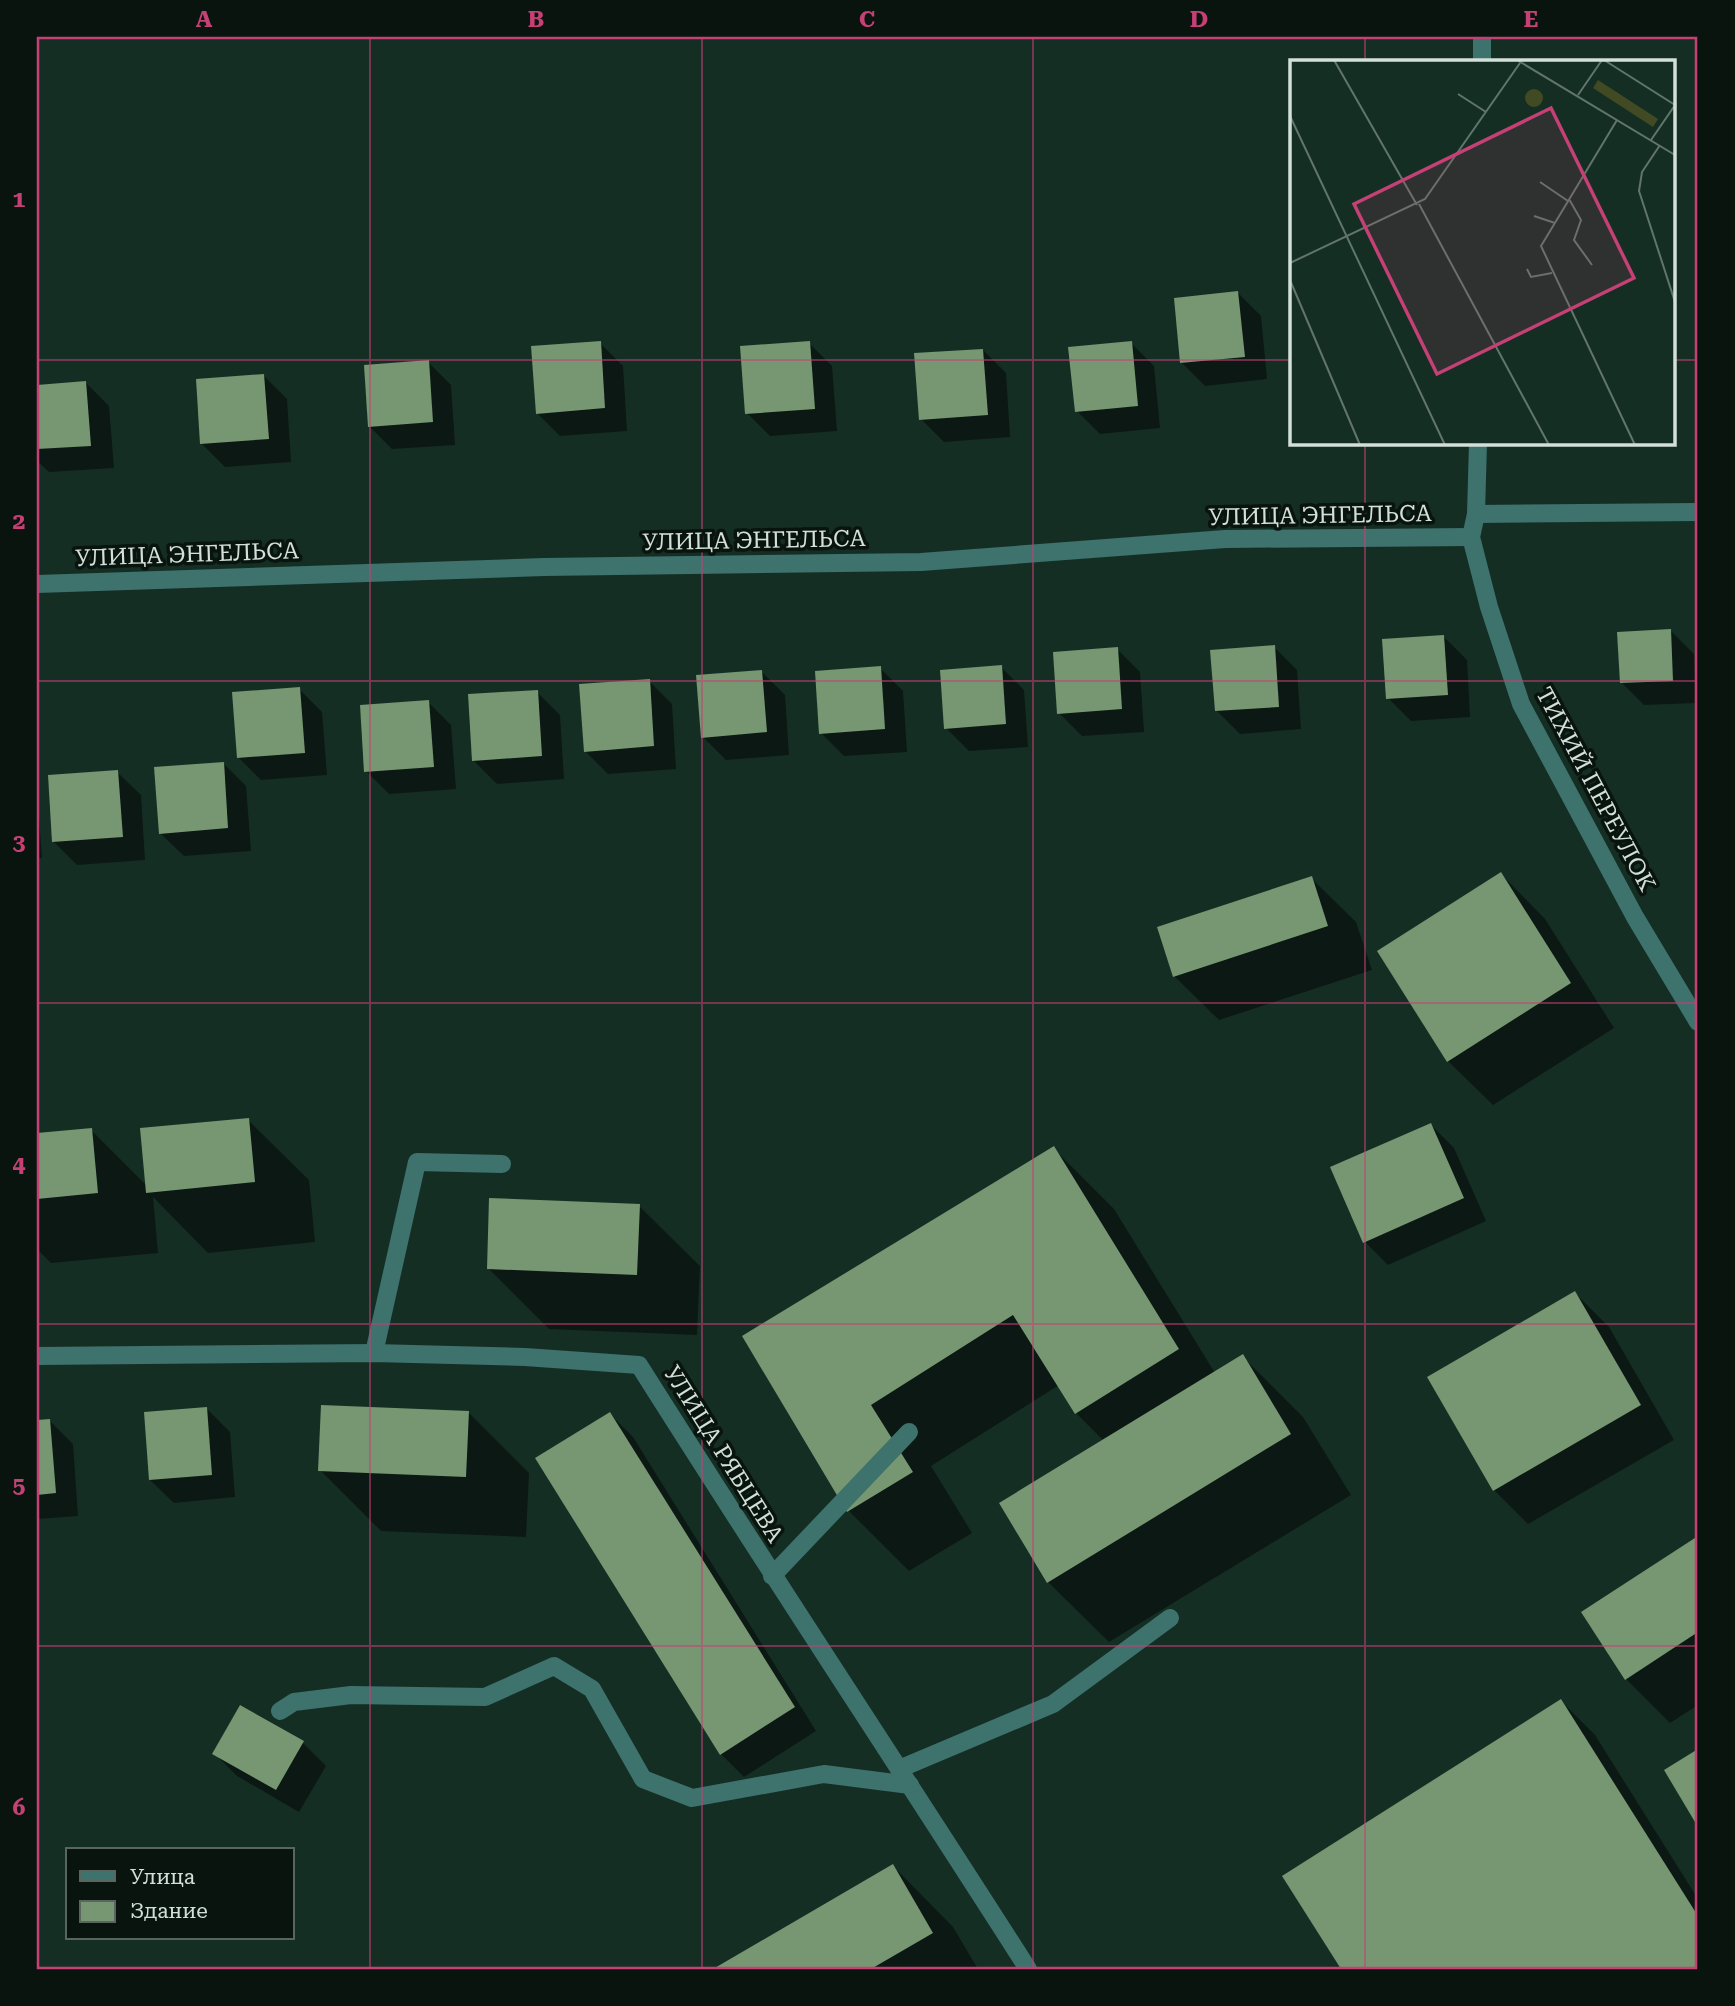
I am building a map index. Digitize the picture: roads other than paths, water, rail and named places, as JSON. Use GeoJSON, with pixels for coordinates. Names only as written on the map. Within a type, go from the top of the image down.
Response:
{"type":"FeatureCollection","features":[{"type":"Feature","properties":{"kind":"street"},"geometry":{"type":"LineString","coordinates":[[1482,37],[1482,60]]}},
{"type":"Feature","properties":{"kind":"street","name":"ТИХИЙ ПЕРЕУЛОК"},"geometry":{"type":"LineString","coordinates":[[1478,444],[1476,514],[1471,537],[1489,607],[1521,704],[1635,917],[1698,1022]]}},
{"type":"Feature","properties":{"kind":"street"},"geometry":{"type":"LineString","coordinates":[[1476,514],[1698,512]]}},
{"type":"Feature","properties":{"kind":"street","name":"УЛИЦА ЭНГЕЛЬСА"},"geometry":{"type":"LineString","coordinates":[[37,584],[544,567],[921,562],[1226,540],[1471,537]]}},
{"type":"Feature","properties":{"kind":"street"},"geometry":{"type":"LineString","coordinates":[[374,1353],[417,1162],[502,1164]]}},
{"type":"Feature","properties":{"kind":"street","name":"УЛИЦА РЯБЦЕВА"},"geometry":{"type":"LineString","coordinates":[[37,1356],[374,1353],[525,1357],[639,1365],[772,1576],[1028,1969]]}},
{"type":"Feature","properties":{"kind":"street"},"geometry":{"type":"LineString","coordinates":[[772,1576],[909,1432]]}},
{"type":"Feature","properties":{"kind":"street"},"geometry":{"type":"LineString","coordinates":[[899,1769],[1053,1704],[1170,1618]]}},
{"type":"Feature","properties":{"kind":"street"},"geometry":{"type":"LineString","coordinates":[[280,1711],[294,1702],[351,1695],[485,1697],[554,1666],[593,1689],[643,1779],[692,1798],[824,1774],[910,1785]]}}]}
